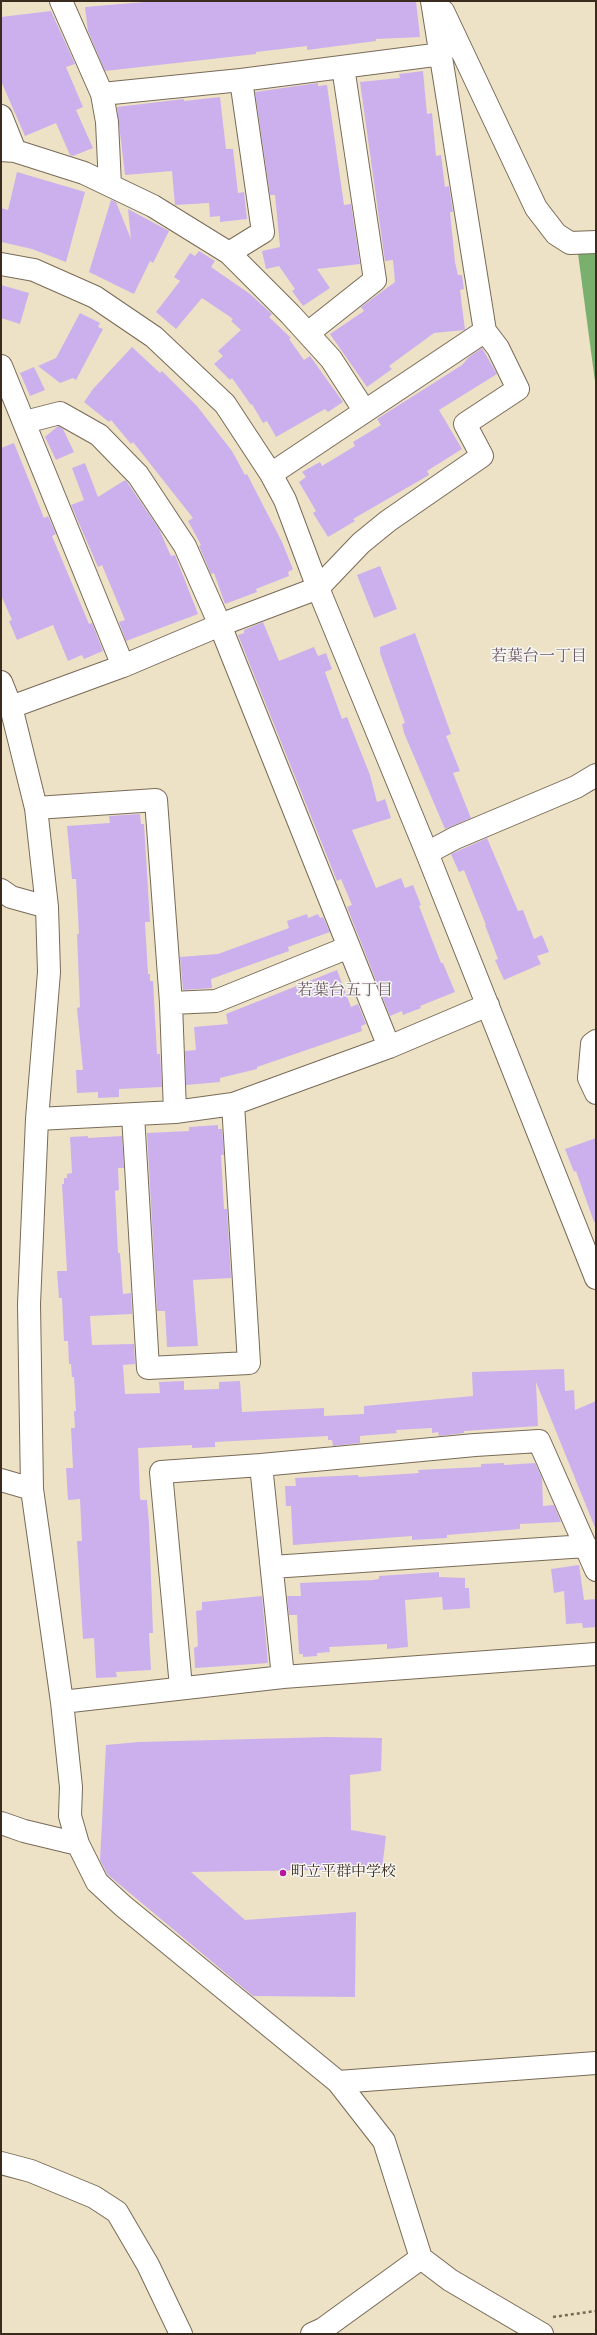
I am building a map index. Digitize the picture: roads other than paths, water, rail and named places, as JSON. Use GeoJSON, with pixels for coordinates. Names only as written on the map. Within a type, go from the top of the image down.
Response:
{"type":"FeatureCollection","features":[{"type":"Feature","properties":{"kind":"street"},"geometry":{"type":"LineString","coordinates":[[61,1],[102,94],[107,122],[110,185]]}},
{"type":"Feature","properties":{"kind":"street"},"geometry":{"type":"LineString","coordinates":[[11,707],[123,666],[220,625],[318,588],[361,543],[388,521],[482,456],[465,424],[518,389],[498,348],[485,331],[452,131],[434,1]]}},
{"type":"Feature","properties":{"kind":"street"},"geometry":{"type":"LineString","coordinates":[[434,1],[441,7],[536,208],[556,234],[570,243],[596,242]]}},
{"type":"Feature","properties":{"kind":"street"},"geometry":{"type":"LineString","coordinates":[[102,94],[241,80],[442,54]]}},
{"type":"Feature","properties":{"kind":"street"},"geometry":{"type":"LineString","coordinates":[[308,333],[374,280],[343,67]]}},
{"type":"Feature","properties":{"kind":"street"},"geometry":{"type":"LineString","coordinates":[[229,253],[263,232],[241,80]]}},
{"type":"Feature","properties":{"kind":"street"},"geometry":{"type":"LineString","coordinates":[[1,116],[8,150],[84,173],[110,185],[153,206],[229,253],[308,333],[331,359],[364,410]]}},
{"type":"Feature","properties":{"kind":"street"},"geometry":{"type":"LineString","coordinates":[[1,264],[34,270],[95,296],[154,337],[225,404],[271,474],[285,500],[318,588],[427,853],[595,1272]]}},
{"type":"Feature","properties":{"kind":"street"},"geometry":{"type":"LineString","coordinates":[[271,474],[364,410],[485,331]]}},
{"type":"Feature","properties":{"kind":"street"},"geometry":{"type":"LineString","coordinates":[[1,366],[123,666]]}},
{"type":"Feature","properties":{"kind":"street"},"geometry":{"type":"LineString","coordinates":[[25,422],[60,413],[99,435],[138,475],[185,546],[220,625],[389,1047]]}},
{"type":"Feature","properties":{"kind":"street"},"geometry":{"type":"LineString","coordinates":[[1,682],[11,707],[36,808],[47,907],[49,972],[37,1119],[28,1304],[32,1489],[62,1702],[71,1787],[70,1816],[78,1844],[97,1882],[123,1906],[338,2082],[384,2141],[421,2258],[450,2280],[542,2334]]}},
{"type":"Feature","properties":{"kind":"street"},"geometry":{"type":"LineString","coordinates":[[427,853],[455,838],[576,787],[596,775]]}},
{"type":"Feature","properties":{"kind":"street"},"geometry":{"type":"LineString","coordinates":[[36,808],[156,800],[171,1003],[175,1112]]}},
{"type":"Feature","properties":{"kind":"street"},"geometry":{"type":"LineString","coordinates":[[1,890],[11,897],[47,907]]}},
{"type":"Feature","properties":{"kind":"street"},"geometry":{"type":"LineString","coordinates":[[171,1003],[216,1001],[349,947]]}},
{"type":"Feature","properties":{"kind":"street"},"geometry":{"type":"LineString","coordinates":[[37,1119],[175,1112],[233,1104],[389,1047],[488,1005]]}},
{"type":"Feature","properties":{"kind":"street"},"geometry":{"type":"LineString","coordinates":[[596,1041],[592,1044],[589,1078],[596,1093]]}},
{"type":"Feature","properties":{"kind":"street"},"geometry":{"type":"LineString","coordinates":[[133,1114],[148,1368],[249,1363],[233,1104]]}},
{"type":"Feature","properties":{"kind":"street"},"geometry":{"type":"LineString","coordinates":[[181,1687],[161,1472],[261,1465],[475,1444],[540,1442],[596,1570]]}},
{"type":"Feature","properties":{"kind":"street"},"geometry":{"type":"LineString","coordinates":[[261,1465],[284,1677]]}},
{"type":"Feature","properties":{"kind":"street"},"geometry":{"type":"LineString","coordinates":[[1,1480],[32,1489]]}},
{"type":"Feature","properties":{"kind":"street"},"geometry":{"type":"LineString","coordinates":[[272,1567],[586,1546]]}},
{"type":"Feature","properties":{"kind":"street"},"geometry":{"type":"LineString","coordinates":[[62,1702],[181,1687],[284,1677],[596,1654]]}},
{"type":"Feature","properties":{"kind":"street"},"geometry":{"type":"LineString","coordinates":[[1,1823],[24,1831],[78,1844]]}},
{"type":"Feature","properties":{"kind":"street"},"geometry":{"type":"LineString","coordinates":[[338,2082],[596,2063]]}},
{"type":"Feature","properties":{"kind":"street"},"geometry":{"type":"LineString","coordinates":[[1,2163],[31,2171],[94,2197],[118,2212],[148,2264],[181,2334]]}},
{"type":"Feature","properties":{"kind":"street"},"geometry":{"type":"LineString","coordinates":[[312,2334],[323,2329],[421,2258]]}},
{"type":"Feature","properties":{"kind":"place","name":"町立平群中学校"},"geometry":{"type":"Point","coordinates":[283,1873]}},
{"type":"Feature","properties":{"kind":"district","name":"若葉台一丁目"},"geometry":{"type":"Point","coordinates":[539,658]}},
{"type":"Feature","properties":{"kind":"district","name":"若葉台五丁目"},"geometry":{"type":"Point","coordinates":[345,992]}}]}
